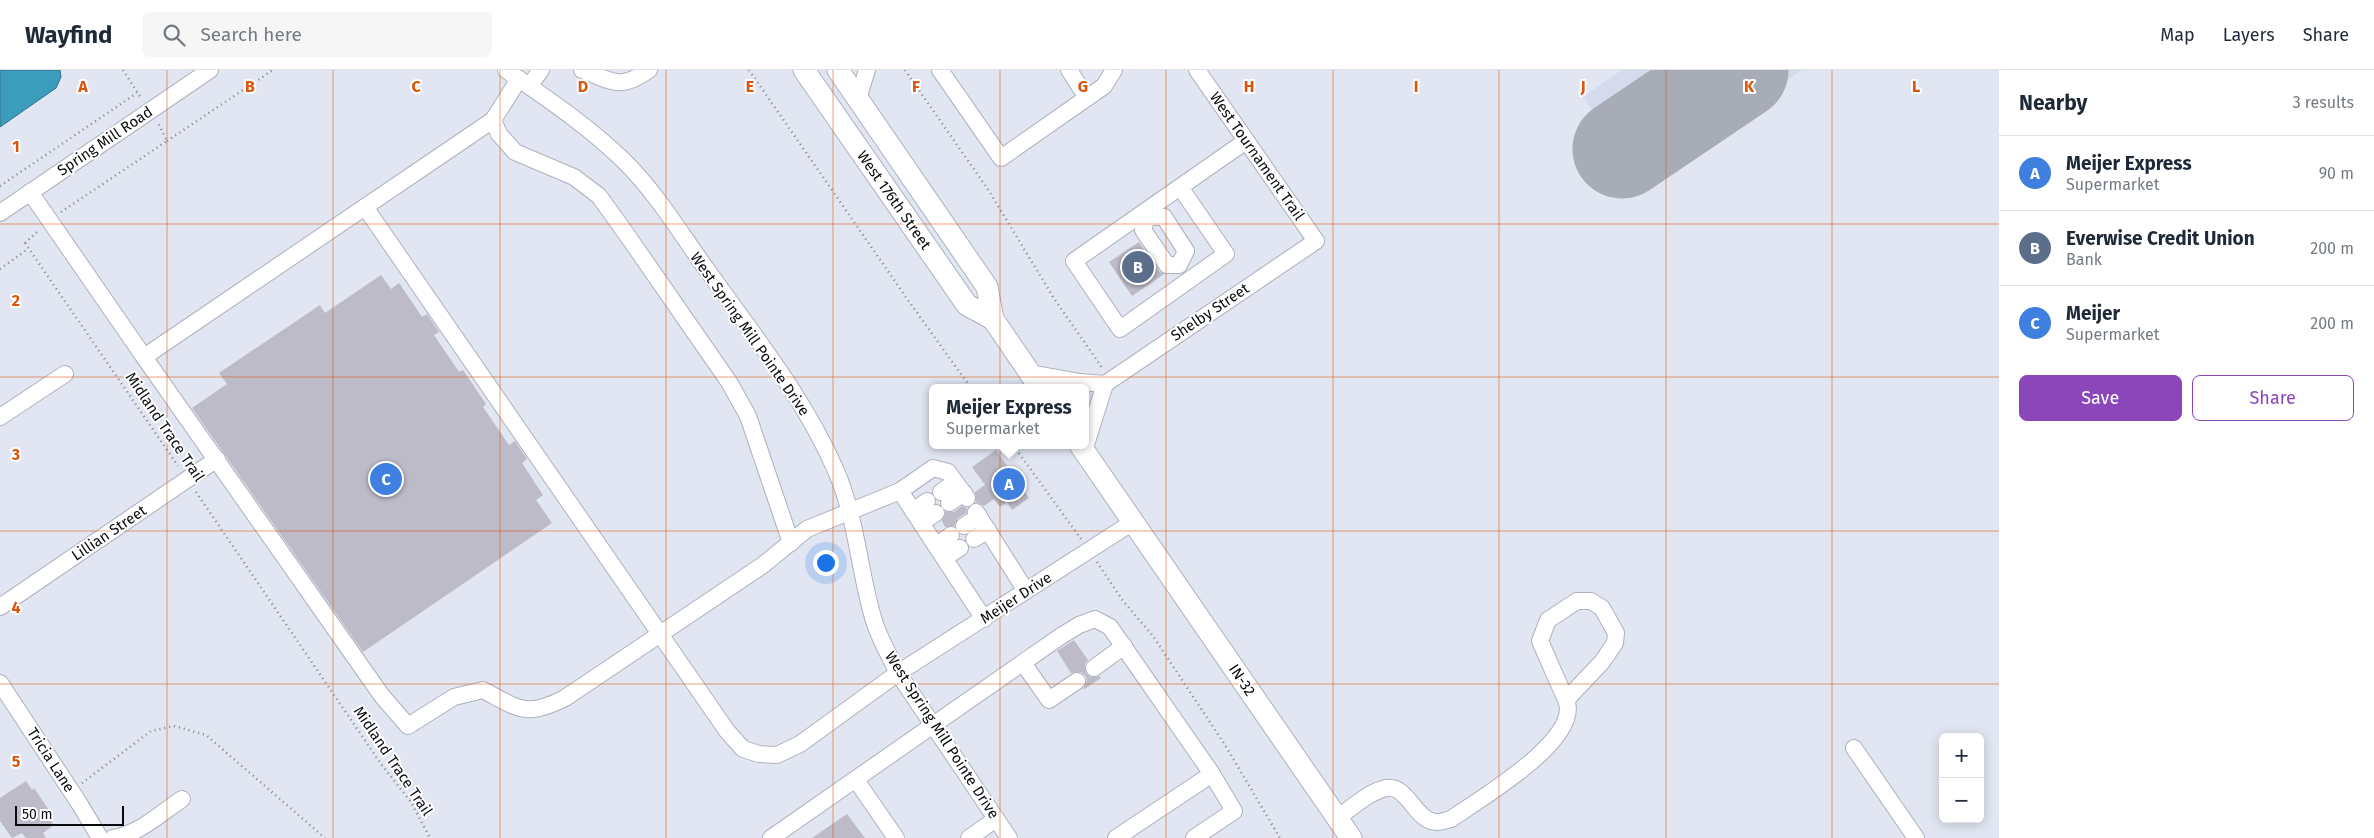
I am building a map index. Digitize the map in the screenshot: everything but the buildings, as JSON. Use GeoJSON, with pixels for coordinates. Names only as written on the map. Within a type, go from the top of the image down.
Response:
{"type":"FeatureCollection","features":[{"type":"Feature","properties":{"kind":"main road","name":"West 176th Street"},"geometry":{"type":"LineString","coordinates":[[804,70],[967,305],[993,319]]}},
{"type":"Feature","properties":{"kind":"main road","name":"West 176th Street"},"geometry":{"type":"LineString","coordinates":[[838,70],[987,287],[993,319],[1035,380]]}},
{"type":"Feature","properties":{"kind":"main road"},"geometry":{"type":"LineString","coordinates":[[1083,449],[1133,522]]}},
{"type":"Feature","properties":{"kind":"main road","name":"IN-32"},"geometry":{"type":"LineString","coordinates":[[1133,522],[1351,838]]}},
{"type":"Feature","properties":{"kind":"street","name":"Spring Mill Road"},"geometry":{"type":"LineString","coordinates":[[0,213],[210,70]]}},
{"type":"Feature","properties":{"kind":"street"},"geometry":{"type":"LineString","coordinates":[[144,357],[493,120],[518,78],[541,70]]}},
{"type":"Feature","properties":{"kind":"street"},"geometry":{"type":"LineString","coordinates":[[582,70],[621,84],[634,80],[649,70]]}},
{"type":"Feature","properties":{"kind":"street"},"geometry":{"type":"LineString","coordinates":[[858,99],[867,70]]}},
{"type":"Feature","properties":{"kind":"street"},"geometry":{"type":"LineString","coordinates":[[940,70],[1001,158],[1104,86],[1114,70]]}},
{"type":"Feature","properties":{"kind":"street"},"geometry":{"type":"LineString","coordinates":[[1069,70],[1087,98]]}},
{"type":"Feature","properties":{"kind":"street","name":"West Tournament Trail"},"geometry":{"type":"LineString","coordinates":[[1197,70],[1316,241]]}},
{"type":"Feature","properties":{"kind":"street","name":"West Spring Mill Pointe Drive"},"geometry":{"type":"LineString","coordinates":[[518,78],[577,120],[623,160],[650,190],[789,384],[814,426],[836,472],[850,510],[874,622],[898,673],[1009,838]]}},
{"type":"Feature","properties":{"kind":"street"},"geometry":{"type":"LineString","coordinates":[[493,120],[500,134],[515,152],[574,177],[599,196],[627,235],[729,382],[748,416],[791,543]]}},
{"type":"Feature","properties":{"kind":"street"},"geometry":{"type":"LineString","coordinates":[[1180,187],[1226,254],[1120,329],[1074,261],[1146,214],[1180,187],[1246,141]]}},
{"type":"Feature","properties":{"kind":"street"},"geometry":{"type":"LineString","coordinates":[[30,192],[382,696],[408,726],[454,698],[484,690],[521,710],[547,707],[763,565],[807,529],[900,491],[933,468],[948,472],[962,491],[938,502],[917,517]]}},
{"type":"Feature","properties":{"kind":"street","name":"Meijer Drive"},"geometry":{"type":"LineString","coordinates":[[365,207],[727,731],[743,749],[760,754],[777,755],[800,744],[898,673],[1133,522]]}},
{"type":"Feature","properties":{"kind":"street"},"geometry":{"type":"LineString","coordinates":[[1146,214],[1190,280]]}},
{"type":"Feature","properties":{"kind":"street","name":"Shelby Street"},"geometry":{"type":"LineString","coordinates":[[1108,382],[1316,241]]}},
{"type":"Feature","properties":{"kind":"street"},"geometry":{"type":"LineString","coordinates":[[0,417],[65,374]]}},
{"type":"Feature","properties":{"kind":"street"},"geometry":{"type":"LineString","coordinates":[[1035,380],[1108,382],[1089,430]]}},
{"type":"Feature","properties":{"kind":"street","name":"Lillian Street"},"geometry":{"type":"LineString","coordinates":[[0,607],[218,459]]}},
{"type":"Feature","properties":{"kind":"street"},"geometry":{"type":"LineString","coordinates":[[900,491],[984,619]]}},
{"type":"Feature","properties":{"kind":"street"},"geometry":{"type":"LineString","coordinates":[[940,552],[970,530],[1026,591]]}},
{"type":"Feature","properties":{"kind":"street"},"geometry":{"type":"LineString","coordinates":[[1337,818],[1377,791],[1388,788],[1401,792],[1425,819],[1436,822],[1451,819],[1539,757],[1567,721],[1568,706],[1540,641],[1548,620],[1578,601],[1591,601],[1602,608],[1616,632],[1615,643],[1602,662],[1566,700]]}},
{"type":"Feature","properties":{"kind":"street"},"geometry":{"type":"LineString","coordinates":[[771,838],[1079,625],[1095,619],[1110,627],[1124,646],[1212,774],[1234,810],[1194,838]]}},
{"type":"Feature","properties":{"kind":"street"},"geometry":{"type":"LineString","coordinates":[[1094,668],[1124,646]]}},
{"type":"Feature","properties":{"kind":"street"},"geometry":{"type":"LineString","coordinates":[[1023,663],[1049,700],[1077,681]]}},
{"type":"Feature","properties":{"kind":"street","name":"Tricia Lane"},"geometry":{"type":"LineString","coordinates":[[0,682],[100,838]]}},
{"type":"Feature","properties":{"kind":"street"},"geometry":{"type":"LineString","coordinates":[[1854,748],[1916,838]]}},
{"type":"Feature","properties":{"kind":"street"},"geometry":{"type":"LineString","coordinates":[[1116,838],[1212,774]]}},
{"type":"Feature","properties":{"kind":"street"},"geometry":{"type":"LineString","coordinates":[[856,780],[896,838]]}},
{"type":"Feature","properties":{"kind":"street"},"geometry":{"type":"LineString","coordinates":[[113,838],[123,836],[138,829],[182,799]]}},
{"type":"Feature","properties":{"kind":"street"},"geometry":{"type":"LineString","coordinates":[[969,838],[996,819]]}},
{"type":"Feature","properties":{"kind":"path"},"geometry":{"type":"LineString","coordinates":[[123,70],[151,111],[167,141]]}},
{"type":"Feature","properties":{"kind":"path"},"geometry":{"type":"LineString","coordinates":[[0,269],[29,250],[25,243],[49,220],[273,70]]}},
{"type":"Feature","properties":{"kind":"path"},"geometry":{"type":"LineString","coordinates":[[749,70],[904,295],[968,384]]}},
{"type":"Feature","properties":{"kind":"path"},"geometry":{"type":"LineString","coordinates":[[905,70],[989,190],[1055,300],[1108,382]]}},
{"type":"Feature","properties":{"kind":"path"},"geometry":{"type":"LineString","coordinates":[[0,186],[137,93]]}},
{"type":"Feature","properties":{"kind":"path","name":"Midland Trace Trail"},"geometry":{"type":"LineString","coordinates":[[25,243],[381,764],[411,802],[430,838]]}},
{"type":"Feature","properties":{"kind":"path"},"geometry":{"type":"LineString","coordinates":[[1016,449],[1089,551],[1122,601],[1153,636],[1225,745],[1280,838]]}},
{"type":"Feature","properties":{"kind":"path"},"geometry":{"type":"LineString","coordinates":[[71,790],[151,731],[174,726],[206,735],[325,838]]}},
{"type":"Feature","properties":{"kind":"shaded area"},"geometry":{"type":"Polygon","coordinates":[[[1622,70],[1802,70],[1641,181],[1583,97],[1622,70]]]}},
{"type":"Feature","properties":{"kind":"water"},"geometry":{"type":"Polygon","coordinates":[[[0,70],[60,70],[61,77],[56,88],[0,127],[0,70]]]}},
{"type":"Feature","properties":{"kind":"runway"},"geometry":{"type":"LineString","coordinates":[[1622,149],[1739,70]]}},
{"type":"Feature","properties":{"kind":"place","name":"Everwise Credit Union"},"geometry":{"type":"Point","coordinates":[1138,267]}},
{"type":"Feature","properties":{"kind":"place","name":"Meijer"},"geometry":{"type":"Point","coordinates":[386,479]}},
{"type":"Feature","properties":{"kind":"place","name":"Meijer Express"},"geometry":{"type":"Point","coordinates":[1009,484]}}]}
